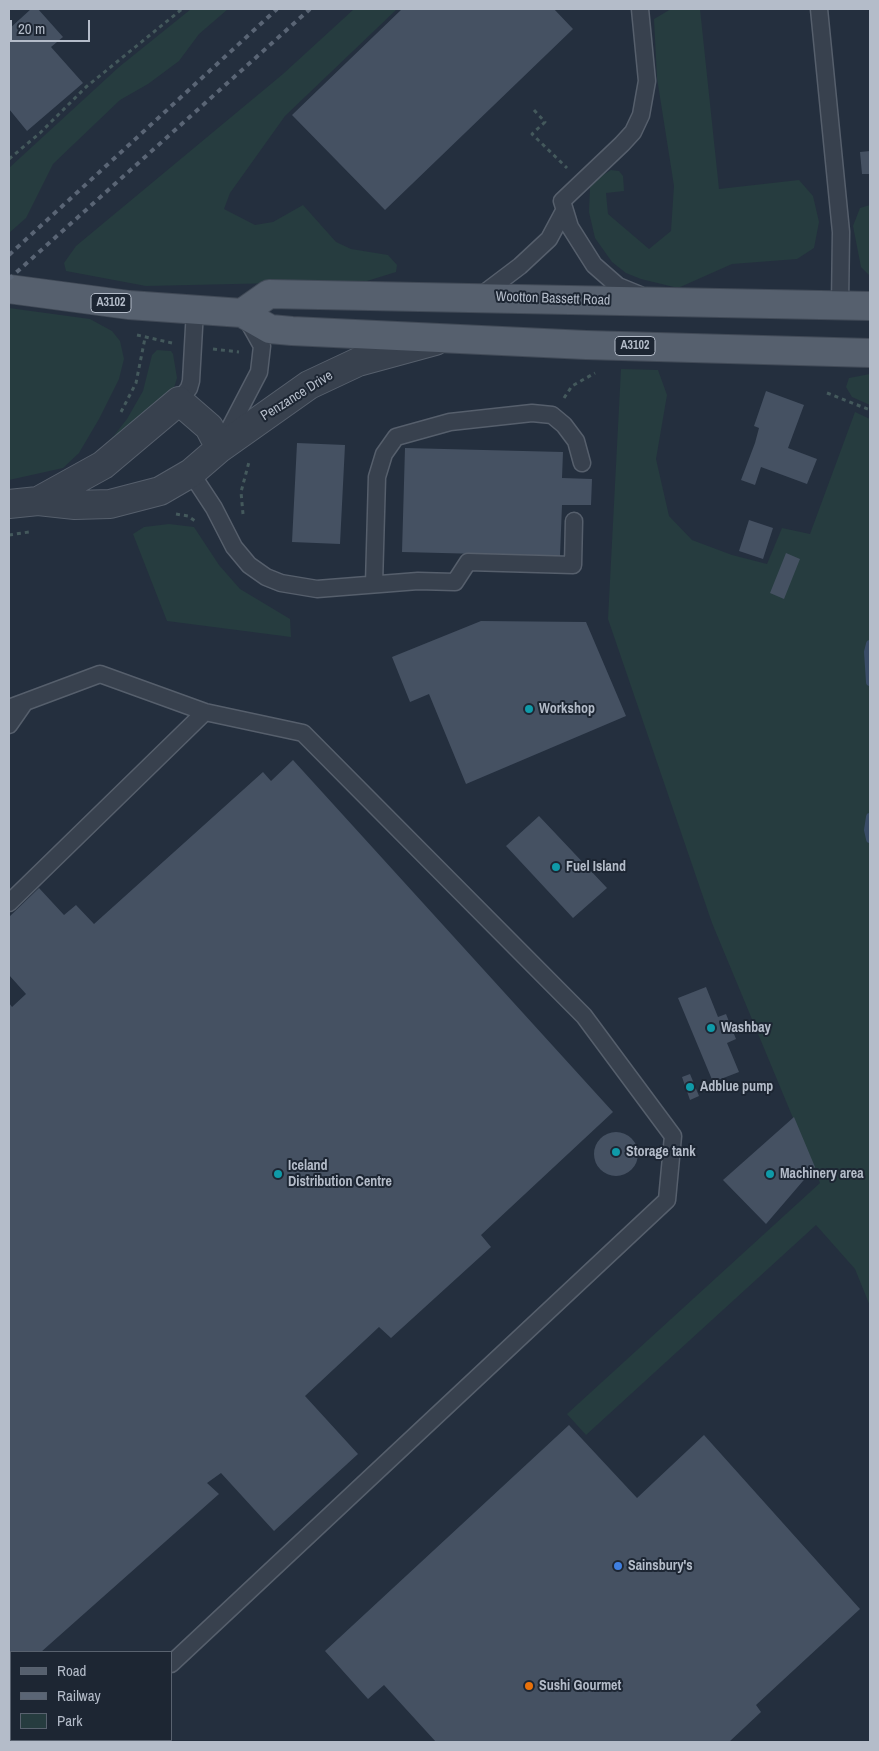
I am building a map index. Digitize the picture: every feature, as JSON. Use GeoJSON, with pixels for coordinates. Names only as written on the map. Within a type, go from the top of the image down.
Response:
{"type":"FeatureCollection","features":[{"type":"Feature","properties":{"kind":"main road","name":"A3102"},"geometry":{"type":"LineString","coordinates":[[9,289],[95,301],[242,313],[270,329],[439,340],[870,353]]}},
{"type":"Feature","properties":{"kind":"main road","name":"Wootton Bassett Road"},"geometry":{"type":"LineString","coordinates":[[242,313],[269,294],[870,306]]}},
{"type":"Feature","properties":{"kind":"street","name":"Penzance Drive"},"geometry":{"type":"LineString","coordinates":[[9,504],[38,501],[75,505],[110,504],[160,491],[191,473],[220,448],[296,393],[326,376],[379,356],[439,340]]}},
{"type":"Feature","properties":{"kind":"street","name":"Penzance Drive"},"geometry":{"type":"LineString","coordinates":[[38,501],[103,465],[179,401]]}},
{"type":"Feature","properties":{"kind":"street"},"geometry":{"type":"LineString","coordinates":[[179,401],[209,427],[220,448]]}},
{"type":"Feature","properties":{"kind":"lane"},"geometry":{"type":"LineString","coordinates":[[640,9],[647,82],[641,115],[627,138],[562,201],[564,211],[581,248],[606,278],[618,286],[644,297],[674,303]]}},
{"type":"Feature","properties":{"kind":"lane"},"geometry":{"type":"LineString","coordinates":[[819,9],[841,232],[840,305]]}},
{"type":"Feature","properties":{"kind":"lane"},"geometry":{"type":"LineString","coordinates":[[479,297],[520,266],[549,239],[564,211]]}},
{"type":"Feature","properties":{"kind":"lane","name":"Penzance Drive"},"geometry":{"type":"LineString","coordinates":[[179,401],[189,388],[191,381],[195,310]]}},
{"type":"Feature","properties":{"kind":"lane"},"geometry":{"type":"LineString","coordinates":[[242,313],[258,337],[263,355]]}},
{"type":"Feature","properties":{"kind":"lane","name":"Penzance Drive"},"geometry":{"type":"LineString","coordinates":[[220,448],[255,383],[263,355]]}},
{"type":"Feature","properties":{"kind":"lane"},"geometry":{"type":"LineString","coordinates":[[374,584],[377,477],[384,454],[396,437],[450,422],[532,413],[552,415],[564,425],[576,441],[582,463]]}},
{"type":"Feature","properties":{"kind":"lane"},"geometry":{"type":"LineString","coordinates":[[191,473],[234,547],[249,565],[274,580],[317,589],[374,584],[455,582],[468,562],[573,564],[574,521]]}},
{"type":"Feature","properties":{"kind":"lane"},"geometry":{"type":"LineString","coordinates":[[9,708],[100,674],[205,712],[304,733],[584,1016],[672,1136],[667,1200],[172,1663]]}},
{"type":"Feature","properties":{"kind":"lane"},"geometry":{"type":"LineString","coordinates":[[9,725],[25,702]]}},
{"type":"Feature","properties":{"kind":"lane"},"geometry":{"type":"LineString","coordinates":[[9,902],[205,712]]}},
{"type":"Feature","properties":{"kind":"path"},"geometry":{"type":"LineString","coordinates":[[9,159],[40,133],[86,87],[182,9]]}},
{"type":"Feature","properties":{"kind":"path"},"geometry":{"type":"LineString","coordinates":[[534,110],[545,122],[532,134],[581,183]]}},
{"type":"Feature","properties":{"kind":"path"},"geometry":{"type":"LineString","coordinates":[[116,420],[136,383],[145,338],[263,355]]}},
{"type":"Feature","properties":{"kind":"path"},"geometry":{"type":"LineString","coordinates":[[552,415],[572,386],[598,372]]}},
{"type":"Feature","properties":{"kind":"path"},"geometry":{"type":"LineString","coordinates":[[827,393],[870,410]]}},
{"type":"Feature","properties":{"kind":"path"},"geometry":{"type":"LineString","coordinates":[[168,513],[188,516],[211,530],[243,514],[242,481],[252,456]]}},
{"type":"Feature","properties":{"kind":"green space"},"geometry":{"type":"Polygon","coordinates":[[[191,9],[228,9],[199,34],[179,61],[148,84],[120,100],[53,164],[26,218],[9,233],[9,168],[119,67],[191,9]]]}},
{"type":"Feature","properties":{"kind":"green space"},"geometry":{"type":"Polygon","coordinates":[[[354,9],[397,9],[285,116],[230,193],[224,209],[255,225],[273,222],[303,205],[336,242],[351,249],[388,255],[397,265],[396,272],[367,281],[146,286],[66,271],[64,263],[76,246],[283,74],[354,9]]]}},
{"type":"Feature","properties":{"kind":"green space"},"geometry":{"type":"Polygon","coordinates":[[[671,9],[700,9],[719,189],[799,180],[813,196],[819,222],[814,248],[797,259],[732,264],[678,288],[641,279],[626,273],[612,262],[595,238],[589,212],[590,187],[593,181],[611,170],[619,171],[623,176],[624,191],[606,193],[608,214],[649,249],[671,231],[674,186],[657,78],[654,19],[671,9]]]}},
{"type":"Feature","properties":{"kind":"green space"},"geometry":{"type":"Polygon","coordinates":[[[870,205],[870,276],[861,267],[853,226],[860,208],[870,205]]]}},
{"type":"Feature","properties":{"kind":"green space"},"geometry":{"type":"Polygon","coordinates":[[[9,308],[90,319],[112,331],[120,341],[124,359],[119,379],[79,453],[63,468],[9,480],[9,308]]]}},
{"type":"Feature","properties":{"kind":"green space"},"geometry":{"type":"Polygon","coordinates":[[[157,350],[171,351],[173,354],[177,378],[173,391],[111,446],[109,442],[127,419],[143,391],[152,355],[157,350]]]}},
{"type":"Feature","properties":{"kind":"green space"},"geometry":{"type":"Polygon","coordinates":[[[621,369],[658,370],[667,395],[656,459],[669,516],[692,540],[732,555],[767,564],[782,528],[810,534],[855,412],[870,419],[870,1306],[855,1269],[816,1225],[586,1435],[567,1414],[820,1183],[712,923],[608,619],[621,369]]]}},
{"type":"Feature","properties":{"kind":"green space"},"geometry":{"type":"Polygon","coordinates":[[[870,374],[870,405],[852,397],[846,387],[849,378],[870,374]]]}},
{"type":"Feature","properties":{"kind":"green space"},"geometry":{"type":"Polygon","coordinates":[[[169,524],[194,527],[219,565],[240,589],[290,619],[291,637],[167,621],[133,534],[144,527],[169,524]]]}},
{"type":"Feature","properties":{"kind":"building"},"geometry":{"type":"Polygon","coordinates":[[[31,9],[38,9],[63,37],[51,47],[83,83],[27,131],[9,109],[9,29],[31,9]]]}},
{"type":"Feature","properties":{"kind":"building"},"geometry":{"type":"Polygon","coordinates":[[[402,9],[554,9],[573,29],[385,210],[292,115],[402,9]]]}},
{"type":"Feature","properties":{"kind":"building"},"geometry":{"type":"Polygon","coordinates":[[[870,151],[870,174],[862,174],[860,152],[870,151]]]}},
{"type":"Feature","properties":{"kind":"building"},"geometry":{"type":"Polygon","coordinates":[[[766,391],[804,405],[788,448],[817,459],[807,484],[761,467],[755,485],[741,480],[755,443],[759,428],[754,426],[766,391]]]}},
{"type":"Feature","properties":{"kind":"building"},"geometry":{"type":"Polygon","coordinates":[[[297,443],[345,445],[340,544],[292,542],[297,443]]]}},
{"type":"Feature","properties":{"kind":"building"},"geometry":{"type":"Polygon","coordinates":[[[405,448],[563,452],[562,478],[592,479],[591,505],[562,505],[560,556],[402,552],[405,448]]]}},
{"type":"Feature","properties":{"kind":"building"},"geometry":{"type":"Polygon","coordinates":[[[749,520],[773,528],[763,559],[739,551],[749,520]]]}},
{"type":"Feature","properties":{"kind":"building"},"geometry":{"type":"Polygon","coordinates":[[[786,553],[800,559],[784,599],[770,593],[786,553]]]}},
{"type":"Feature","properties":{"kind":"building","name":"Workshop"},"geometry":{"type":"Polygon","coordinates":[[[481,621],[586,622],[626,716],[466,784],[429,694],[410,702],[392,657],[481,621]]]}},
{"type":"Feature","properties":{"kind":"building","name":"Iceland Distribution Centre"},"geometry":{"type":"Polygon","coordinates":[[[293,760],[613,1112],[481,1235],[491,1247],[391,1338],[379,1327],[305,1396],[358,1454],[274,1531],[221,1473],[207,1483],[219,1494],[42,1651],[10,1651],[9,1681],[9,1003],[12,1007],[26,994],[9,975],[9,917],[39,888],[64,915],[76,905],[94,924],[263,772],[271,781],[293,760]]]}},
{"type":"Feature","properties":{"kind":"building","name":"Fuel Island"},"geometry":{"type":"Polygon","coordinates":[[[539,816],[607,888],[573,918],[506,846],[539,816]]]}},
{"type":"Feature","properties":{"kind":"building","name":"Washbay"},"geometry":{"type":"Polygon","coordinates":[[[706,987],[718,1017],[726,1014],[736,1039],[727,1043],[739,1072],[713,1082],[678,998],[706,987]]]}},
{"type":"Feature","properties":{"kind":"building","name":"Adblue pump"},"geometry":{"type":"Polygon","coordinates":[[[690,1074],[699,1096],[690,1100],[682,1077],[690,1074]]]}},
{"type":"Feature","properties":{"kind":"building","name":"Machinery area"},"geometry":{"type":"Polygon","coordinates":[[[794,1117],[815,1167],[766,1224],[723,1180],[794,1117]]]}},
{"type":"Feature","properties":{"kind":"building","name":"Storage tank"},"geometry":{"type":"Polygon","coordinates":[[[612,1132],[620,1132],[632,1138],[638,1154],[632,1170],[620,1176],[612,1176],[600,1170],[594,1158],[594,1150],[600,1138],[612,1132]]]}},
{"type":"Feature","properties":{"kind":"building","name":"Sainsbury's"},"geometry":{"type":"Polygon","coordinates":[[[569,1425],[637,1498],[704,1435],[860,1609],[756,1705],[761,1712],[729,1742],[436,1742],[384,1685],[368,1699],[325,1651],[569,1425]]]}},
{"type":"Feature","properties":{"kind":"waterway"},"geometry":{"type":"LineString","coordinates":[[870,644],[868,652],[870,682]]}},
{"type":"Feature","properties":{"kind":"waterway"},"geometry":{"type":"LineString","coordinates":[[870,817],[868,830],[870,839]]}},
{"type":"Feature","properties":{"kind":"railway"},"geometry":{"type":"LineString","coordinates":[[9,255],[277,9]]}},
{"type":"Feature","properties":{"kind":"railway"},"geometry":{"type":"LineString","coordinates":[[9,279],[310,9]]}},
{"type":"Feature","properties":{"kind":"place","name":"Workshop"},"geometry":{"type":"Point","coordinates":[529,709]}},
{"type":"Feature","properties":{"kind":"place","name":"Fuel Island"},"geometry":{"type":"Point","coordinates":[556,867]}},
{"type":"Feature","properties":{"kind":"place","name":"Washbay"},"geometry":{"type":"Point","coordinates":[711,1028]}},
{"type":"Feature","properties":{"kind":"place","name":"Adblue pump"},"geometry":{"type":"Point","coordinates":[690,1087]}},
{"type":"Feature","properties":{"kind":"place","name":"Storage tank"},"geometry":{"type":"Point","coordinates":[616,1152]}},
{"type":"Feature","properties":{"kind":"place","name":"Iceland Distribution Centre"},"geometry":{"type":"Point","coordinates":[278,1174]}},
{"type":"Feature","properties":{"kind":"place","name":"Machinery area"},"geometry":{"type":"Point","coordinates":[770,1174]}},
{"type":"Feature","properties":{"kind":"place","name":"Sainsbury's"},"geometry":{"type":"Point","coordinates":[618,1566]}},
{"type":"Feature","properties":{"kind":"place","name":"Sushi Gourmet"},"geometry":{"type":"Point","coordinates":[529,1686]}}]}
